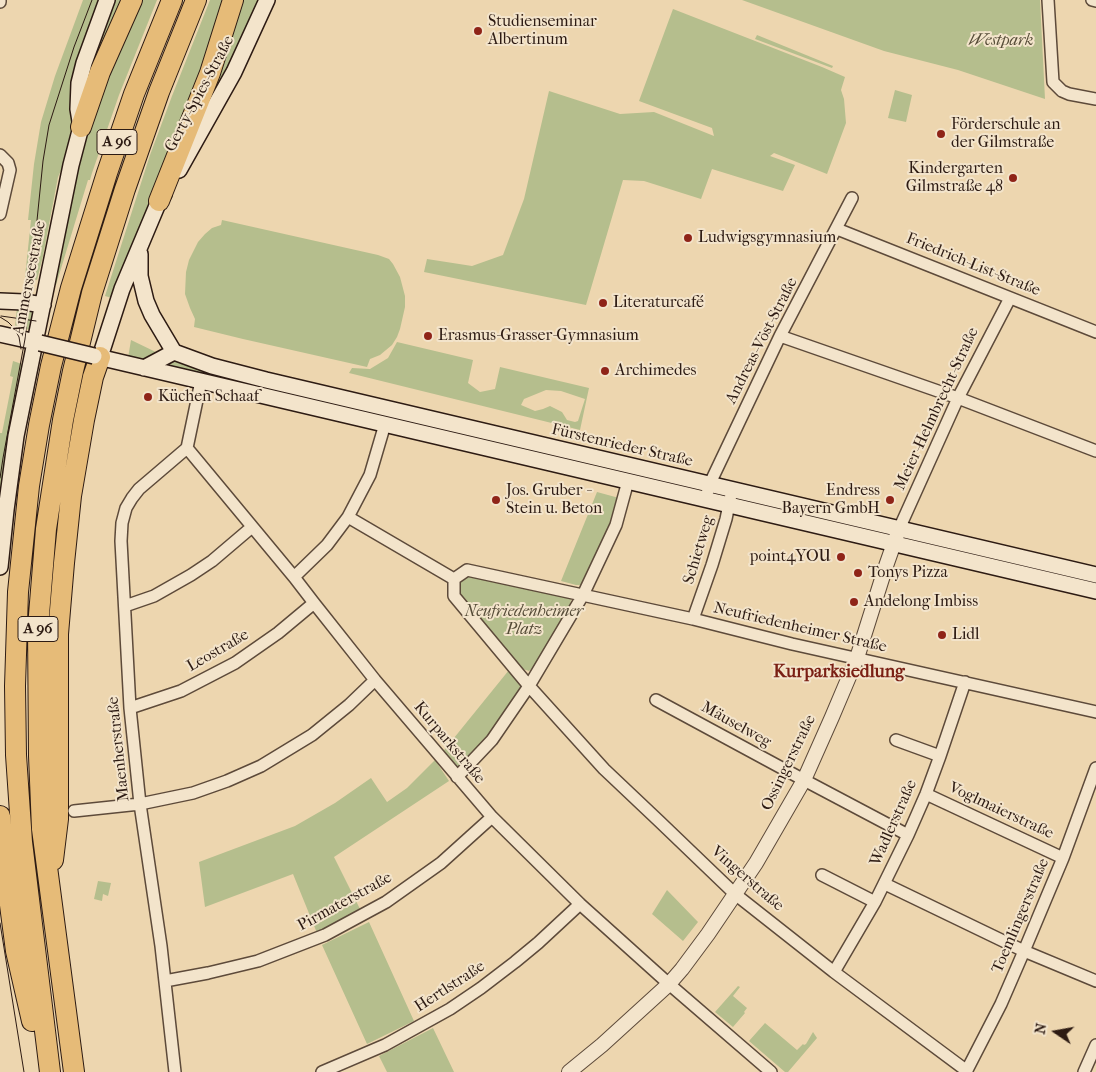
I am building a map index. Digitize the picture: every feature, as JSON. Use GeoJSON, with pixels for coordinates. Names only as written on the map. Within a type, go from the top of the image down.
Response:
{"type":"FeatureCollection","features":[{"type":"Feature","properties":{"kind":"highway"},"geometry":{"type":"LineString","coordinates":[[81,127],[100,72],[132,0]]}},
{"type":"Feature","properties":{"kind":"highway","name":"A 96"},"geometry":{"type":"LineString","coordinates":[[50,1072],[22,842],[16,755],[15,686],[18,592],[29,486],[51,366],[71,288],[107,172],[131,103],[172,0]]}},
{"type":"Feature","properties":{"kind":"highway","name":"A 96"},"geometry":{"type":"LineString","coordinates":[[74,1072],[42,830],[38,628],[46,529],[63,420],[92,293],[125,189],[196,0]]}},
{"type":"Feature","properties":{"kind":"highway"},"geometry":{"type":"LineString","coordinates":[[159,201],[210,73],[233,0]]}},
{"type":"Feature","properties":{"kind":"highway"},"geometry":{"type":"LineString","coordinates":[[49,889],[58,819],[58,634],[64,563],[71,496],[97,357]]}},
{"type":"Feature","properties":{"kind":"highway"},"geometry":{"type":"LineString","coordinates":[[0,816],[2,850],[16,951],[44,1072]]}},
{"type":"Feature","properties":{"kind":"main road","name":"Ammerseestraße"},"geometry":{"type":"LineString","coordinates":[[0,567],[16,436],[38,343],[42,305],[71,165],[81,127],[78,109],[79,83],[84,63],[107,0]]}},
{"type":"Feature","properties":{"kind":"main road","name":"Gerty-Spies-Straße"},"geometry":{"type":"LineString","coordinates":[[159,201],[175,177],[226,88],[267,0]]}},
{"type":"Feature","properties":{"kind":"main road"},"geometry":{"type":"LineString","coordinates":[[97,357],[122,289],[159,201]]}},
{"type":"Feature","properties":{"kind":"main road"},"geometry":{"type":"LineString","coordinates":[[141,246],[140,276],[146,301],[174,352],[144,368]]}},
{"type":"Feature","properties":{"kind":"main road"},"geometry":{"type":"LineString","coordinates":[[0,301],[42,305]]}},
{"type":"Feature","properties":{"kind":"main road","name":"Fürstenrieder Straße"},"geometry":{"type":"LineString","coordinates":[[0,334],[628,481],[708,492]]}},
{"type":"Feature","properties":{"kind":"main road","name":"Fürstenrieder Straße"},"geometry":{"type":"LineString","coordinates":[[174,352],[212,366],[731,498],[897,536],[1096,575]]}},
{"type":"Feature","properties":{"kind":"main road","name":"Fürstenrieder Straße"},"geometry":{"type":"LineString","coordinates":[[897,536],[1096,591]]}},
{"type":"Feature","properties":{"kind":"street"},"geometry":{"type":"LineString","coordinates":[[1048,0],[1053,82],[1062,91],[1069,94],[1096,99]]}},
{"type":"Feature","properties":{"kind":"street"},"geometry":{"type":"LineString","coordinates":[[1092,0],[1096,1]]}},
{"type":"Feature","properties":{"kind":"street"},"geometry":{"type":"LineString","coordinates":[[0,155],[8,162],[10,170],[0,214]]}},
{"type":"Feature","properties":{"kind":"street","name":"Andreas-Vöst-Straße"},"geometry":{"type":"LineString","coordinates":[[708,492],[713,477],[780,336],[852,198]]}},
{"type":"Feature","properties":{"kind":"street","name":"Friedrich-List-Straße"},"geometry":{"type":"LineString","coordinates":[[837,229],[1096,332]]}},
{"type":"Feature","properties":{"kind":"street","name":"Meier-Helmbrecht-Straße"},"geometry":{"type":"LineString","coordinates":[[897,536],[958,398],[1010,298]]}},
{"type":"Feature","properties":{"kind":"street"},"geometry":{"type":"LineString","coordinates":[[780,336],[958,398],[1096,451]]}},
{"type":"Feature","properties":{"kind":"street"},"geometry":{"type":"LineString","coordinates":[[187,448],[201,381]]}},
{"type":"Feature","properties":{"kind":"street"},"geometry":{"type":"LineString","coordinates":[[294,577],[327,544],[348,517],[370,475],[385,424]]}},
{"type":"Feature","properties":{"kind":"street","name":"Kurparkstraße"},"geometry":{"type":"LineString","coordinates":[[187,448],[294,577],[375,680],[492,817],[580,904],[771,1072]]}},
{"type":"Feature","properties":{"kind":"street","name":"Maenherstraße"},"geometry":{"type":"LineString","coordinates":[[175,1072],[165,981],[140,804],[130,708],[120,541],[126,508],[139,490],[187,448]]}},
{"type":"Feature","properties":{"kind":"street"},"geometry":{"type":"LineString","coordinates":[[457,777],[492,740],[529,686],[583,595],[616,525],[628,481]]}},
{"type":"Feature","properties":{"kind":"street","name":"Schietweg"},"geometry":{"type":"LineString","coordinates":[[693,619],[712,565],[731,498]]}},
{"type":"Feature","properties":{"kind":"street"},"geometry":{"type":"LineString","coordinates":[[348,517],[454,579]]}},
{"type":"Feature","properties":{"kind":"street"},"geometry":{"type":"LineString","coordinates":[[125,606],[154,596],[191,575],[252,527]]}},
{"type":"Feature","properties":{"kind":"street","name":"Ossingerstraße"},"geometry":{"type":"LineString","coordinates":[[569,1072],[602,1045],[669,984],[704,939],[756,863],[804,780],[857,658],[897,536]]}},
{"type":"Feature","properties":{"kind":"street"},"geometry":{"type":"LineString","coordinates":[[454,579],[467,570],[583,595]]}},
{"type":"Feature","properties":{"kind":"street"},"geometry":{"type":"LineString","coordinates":[[454,579],[454,596],[529,686]]}},
{"type":"Feature","properties":{"kind":"street","name":"Neufriedenheimer Straße"},"geometry":{"type":"LineString","coordinates":[[583,595],[1096,712]]}},
{"type":"Feature","properties":{"kind":"street","name":"Leostraße"},"geometry":{"type":"LineString","coordinates":[[130,708],[181,691],[235,663],[278,633],[314,603]]}},
{"type":"Feature","properties":{"kind":"street"},"geometry":{"type":"LineString","coordinates":[[74,812],[140,804],[193,792],[227,781],[261,766],[312,735],[375,680]]}},
{"type":"Feature","properties":{"kind":"street","name":"Wadlerstraße"},"geometry":{"type":"LineString","coordinates":[[834,972],[885,884],[908,835],[926,794],[965,682]]}},
{"type":"Feature","properties":{"kind":"street","name":"Vingerstraße"},"geometry":{"type":"LineString","coordinates":[[529,686],[604,769],[736,894],[834,972],[967,1072]]}},
{"type":"Feature","properties":{"kind":"street","name":"Mäuselweg"},"geometry":{"type":"LineString","coordinates":[[656,700],[908,835]]}},
{"type":"Feature","properties":{"kind":"street"},"geometry":{"type":"LineString","coordinates":[[896,740],[940,756]]}},
{"type":"Feature","properties":{"kind":"street","name":"Toemlingerstraße"},"geometry":{"type":"LineString","coordinates":[[967,1072],[1001,1004],[1024,950],[1096,768]]}},
{"type":"Feature","properties":{"kind":"street","name":"Voglmaierstraße"},"geometry":{"type":"LineString","coordinates":[[926,794],[1062,858]]}},
{"type":"Feature","properties":{"kind":"street","name":"Pirmaterstraße"},"geometry":{"type":"LineString","coordinates":[[165,981],[258,961],[325,936],[386,902],[441,863],[492,817]]}},
{"type":"Feature","properties":{"kind":"street"},"geometry":{"type":"LineString","coordinates":[[822,875],[875,902]]}},
{"type":"Feature","properties":{"kind":"street"},"geometry":{"type":"LineString","coordinates":[[885,884],[1024,950],[1096,981]]}},
{"type":"Feature","properties":{"kind":"street","name":"Hertlstraße"},"geometry":{"type":"LineString","coordinates":[[322,1072],[385,1045],[450,1009],[515,962],[580,904]]}},
{"type":"Feature","properties":{"kind":"street"},"geometry":{"type":"LineString","coordinates":[[1084,1072],[1096,1045]]}},
{"type":"Feature","properties":{"kind":"green space"},"geometry":{"type":"Polygon","coordinates":[[[83,0],[101,0],[71,92],[73,135],[66,160],[58,177],[37,280],[25,277],[31,220],[28,220],[34,164],[41,122],[55,76],[83,0]]]}},
{"type":"Feature","properties":{"kind":"green space"},"geometry":{"type":"Polygon","coordinates":[[[112,0],[124,0],[83,86],[112,0]]]}},
{"type":"Feature","properties":{"kind":"green space"},"geometry":{"type":"Polygon","coordinates":[[[137,0],[157,0],[119,95],[90,180],[88,180],[56,285],[52,284],[80,152],[137,0]]]}},
{"type":"Feature","properties":{"kind":"green space"},"geometry":{"type":"Polygon","coordinates":[[[210,0],[227,0],[210,56],[112,298],[105,296],[150,155],[210,0]]]}},
{"type":"Feature","properties":{"kind":"green space"},"geometry":{"type":"Polygon","coordinates":[[[242,0],[261,0],[245,37],[197,127],[242,0]]]}},
{"type":"Feature","properties":{"kind":"green space","name":"Westpark"},"geometry":{"type":"Polygon","coordinates":[[[742,0],[1040,0],[1045,99],[958,70],[884,51],[742,0]]]}},
{"type":"Feature","properties":{"kind":"green space"},"geometry":{"type":"Polygon","coordinates":[[[673,9],[845,77],[841,90],[844,99],[846,123],[827,174],[774,153],[770,156],[795,165],[783,191],[712,169],[701,199],[644,181],[623,180],[586,305],[424,272],[427,259],[472,266],[503,255],[524,199],[549,91],[620,114],[654,112],[714,136],[712,128],[639,101],[673,9]]]}},
{"type":"Feature","properties":{"kind":"green space"},"geometry":{"type":"Polygon","coordinates":[[[757,35],[833,66],[832,68],[755,39],[757,35]]]}},
{"type":"Feature","properties":{"kind":"green space"},"geometry":{"type":"Polygon","coordinates":[[[895,90],[912,95],[906,122],[888,118],[895,90]]]}},
{"type":"Feature","properties":{"kind":"green space"},"geometry":{"type":"Polygon","coordinates":[[[222,220],[389,259],[400,277],[405,296],[405,307],[400,329],[392,345],[380,355],[370,359],[367,367],[194,327],[195,319],[185,294],[186,272],[189,260],[198,242],[212,228],[221,225],[222,220]]]}},
{"type":"Feature","properties":{"kind":"green space"},"geometry":{"type":"Polygon","coordinates":[[[17,308],[34,311],[31,330],[15,327],[17,308]]]}},
{"type":"Feature","properties":{"kind":"green space"},"geometry":{"type":"Polygon","coordinates":[[[131,340],[199,370],[238,379],[237,383],[128,358],[131,340]]]}},
{"type":"Feature","properties":{"kind":"green space"},"geometry":{"type":"Polygon","coordinates":[[[397,342],[473,360],[468,383],[480,392],[495,389],[500,367],[589,388],[580,430],[349,373],[352,368],[370,369],[388,358],[397,342]],[[546,390],[524,399],[521,405],[535,411],[550,406],[562,412],[567,420],[578,421],[585,399],[561,391],[546,390]]]}},
{"type":"Feature","properties":{"kind":"green space"},"geometry":{"type":"Polygon","coordinates":[[[13,361],[22,364],[11,421],[13,422],[0,507],[0,433],[2,433],[13,377],[10,376],[13,361]]]}},
{"type":"Feature","properties":{"kind":"green space"},"geometry":{"type":"Polygon","coordinates":[[[597,492],[619,498],[613,524],[582,585],[561,581],[597,492]]]}},
{"type":"Feature","properties":{"kind":"green space","name":"Neufriedenheimer Platz"},"geometry":{"type":"Polygon","coordinates":[[[468,574],[571,599],[570,608],[534,667],[529,671],[523,669],[458,594],[460,581],[468,574]]]}},
{"type":"Feature","properties":{"kind":"green space"},"geometry":{"type":"Polygon","coordinates":[[[509,670],[520,683],[521,688],[490,737],[459,770],[456,770],[441,754],[509,670]]]}},
{"type":"Feature","properties":{"kind":"green space"},"geometry":{"type":"Polygon","coordinates":[[[435,760],[449,781],[334,857],[360,909],[317,933],[293,874],[205,907],[199,862],[295,826],[335,803],[371,778],[387,802],[407,788],[435,760]]]}},
{"type":"Feature","properties":{"kind":"green space"},"geometry":{"type":"Polygon","coordinates":[[[98,881],[111,883],[108,896],[103,894],[102,901],[94,899],[98,881]]]}},
{"type":"Feature","properties":{"kind":"green space"},"geometry":{"type":"Polygon","coordinates":[[[667,890],[698,922],[683,941],[652,914],[667,890]]]}},
{"type":"Feature","properties":{"kind":"green space"},"geometry":{"type":"Polygon","coordinates":[[[369,922],[414,1021],[367,1044],[322,945],[369,922]]]}},
{"type":"Feature","properties":{"kind":"green space"},"geometry":{"type":"Polygon","coordinates":[[[738,986],[740,987],[733,996],[747,1008],[733,1027],[715,1012],[738,986]]]}},
{"type":"Feature","properties":{"kind":"green space"},"geometry":{"type":"Polygon","coordinates":[[[765,1023],[797,1050],[803,1044],[806,1044],[813,1032],[817,1038],[788,1072],[785,1072],[749,1041],[765,1023]]]}},
{"type":"Feature","properties":{"kind":"green space"},"geometry":{"type":"Polygon","coordinates":[[[433,1028],[454,1072],[387,1072],[379,1056],[433,1028]]]}},
{"type":"Feature","properties":{"kind":"tram line"},"geometry":{"type":"LineString","coordinates":[[0,478],[25,339],[43,161],[49,125],[74,47],[92,0]]}},
{"type":"Feature","properties":{"kind":"tram line"},"geometry":{"type":"LineString","coordinates":[[1,316],[36,321]]}},
{"type":"Feature","properties":{"kind":"tram line"},"geometry":{"type":"LineString","coordinates":[[0,317],[14,328],[19,337],[21,349]]}},
{"type":"Feature","properties":{"kind":"tram line"},"geometry":{"type":"LineString","coordinates":[[0,923],[24,1072]]}},
{"type":"Feature","properties":{"kind":"place","name":"Studienseminar Albertinum"},"geometry":{"type":"Point","coordinates":[478,31]}},
{"type":"Feature","properties":{"kind":"place","name":"Förderschule an der Gilmstraße"},"geometry":{"type":"Point","coordinates":[941,134]}},
{"type":"Feature","properties":{"kind":"place","name":"Kindergarten Gilmstraße 48"},"geometry":{"type":"Point","coordinates":[1013,178]}},
{"type":"Feature","properties":{"kind":"place","name":"Ludwigsgymnasium"},"geometry":{"type":"Point","coordinates":[688,238]}},
{"type":"Feature","properties":{"kind":"place","name":"Literaturcafé"},"geometry":{"type":"Point","coordinates":[603,303]}},
{"type":"Feature","properties":{"kind":"place","name":"Erasmus-Grasser-Gymnasium"},"geometry":{"type":"Point","coordinates":[428,336]}},
{"type":"Feature","properties":{"kind":"place","name":"Archimedes"},"geometry":{"type":"Point","coordinates":[605,371]}},
{"type":"Feature","properties":{"kind":"place","name":"Küchen Schaaf"},"geometry":{"type":"Point","coordinates":[148,397]}},
{"type":"Feature","properties":{"kind":"place","name":"Jos. Gruber - Stein u. Beton"},"geometry":{"type":"Point","coordinates":[496,500]}},
{"type":"Feature","properties":{"kind":"place","name":"Endress Bayern GmbH"},"geometry":{"type":"Point","coordinates":[890,500]}},
{"type":"Feature","properties":{"kind":"place","name":"point4YOU"},"geometry":{"type":"Point","coordinates":[841,557]}},
{"type":"Feature","properties":{"kind":"place","name":"Tonys Pizza"},"geometry":{"type":"Point","coordinates":[858,573]}},
{"type":"Feature","properties":{"kind":"place","name":"Andelong Imbiss"},"geometry":{"type":"Point","coordinates":[854,602]}},
{"type":"Feature","properties":{"kind":"place","name":"Lidl"},"geometry":{"type":"Point","coordinates":[942,635]}},
{"type":"Feature","properties":{"kind":"district","name":"Kurparksiedlung"},"geometry":{"type":"Point","coordinates":[839,673]}}]}
